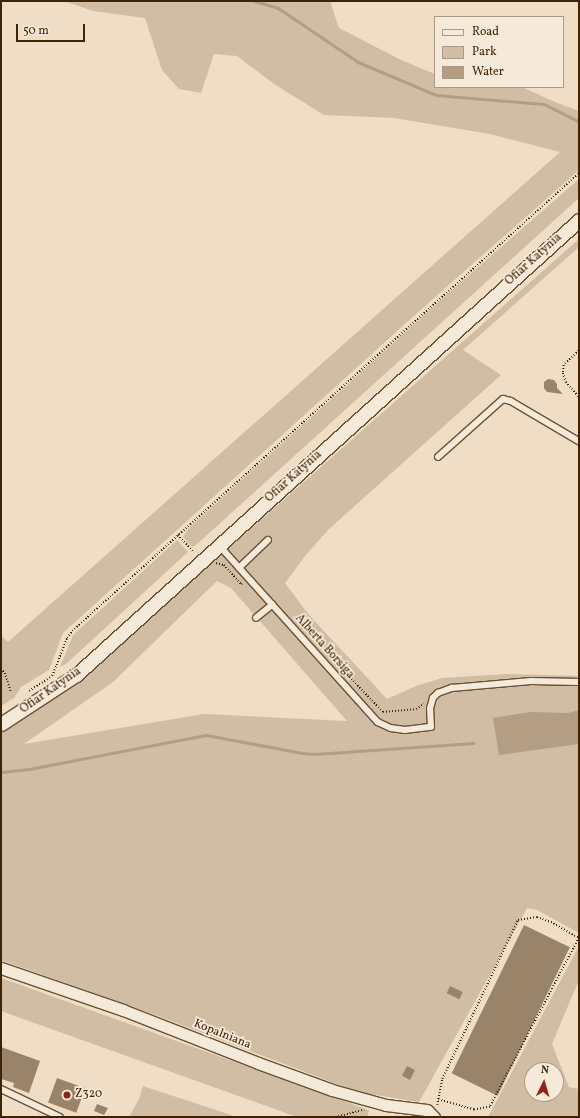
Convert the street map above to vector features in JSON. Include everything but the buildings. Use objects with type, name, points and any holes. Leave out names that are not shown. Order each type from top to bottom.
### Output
[{"type":"street","name":"Ofiar Katynia","points":[[1,724],[76,675],[579,220]]},
{"type":"street","name":"Kopalniana","points":[[1,968],[123,1010],[258,1064],[371,1102],[427,1110],[434,1117]]},
{"type":"lane","points":[[438,457],[503,399],[511,400],[579,441]]},
{"type":"lane","points":[[239,568],[268,540]]},
{"type":"lane","name":"Alberta Borsiga","points":[[218,545],[378,722],[398,730],[431,727],[430,709],[433,698]]},
{"type":"lane","points":[[256,618],[272,604]]},
{"type":"lane","points":[[433,698],[438,693],[452,688],[531,681],[579,682]]},
{"type":"lane","points":[[1,1089],[60,1117]]},
{"type":"path","points":[[52,676],[70,633],[579,173]]},
{"type":"path","points":[[579,351],[564,365],[563,373],[566,382],[579,397]]},
{"type":"path","points":[[178,535],[192,551]]},
{"type":"path","points":[[211,565],[215,563],[224,565],[241,584]]},
{"type":"path","points":[[338,665],[383,712],[419,708],[428,700],[433,698]]},
{"type":"path","points":[[1,669],[5,674],[10,691]]},
{"type":"path","points":[[537,917],[551,922],[579,938],[490,1107],[474,1110],[438,1100],[442,1079],[518,920],[537,917]]},
{"type":"path","points":[[335,1117],[366,1110]]},
{"type":"green space","points":[[64,1],[330,1],[339,28],[401,60],[434,74],[434,88],[524,88],[579,111],[579,170],[416,314],[63,633],[49,670],[21,687],[14,698],[1,706],[1,636],[8,642],[560,152],[490,134],[394,118],[324,115],[274,84],[237,56],[214,54],[201,93],[179,89],[162,70],[145,18],[93,11]]},
{"type":"green space","points":[[579,179],[579,198],[192,547],[183,537],[189,528],[444,297]]},
{"type":"green space","points":[[579,239],[579,247],[463,350],[501,375],[329,529],[305,556],[285,583],[309,615],[387,699],[416,686],[442,678],[505,674],[579,676],[579,933],[537,910],[527,908],[419,1102],[358,1092],[153,1014],[1,960],[1,734],[74,685]],"holes":[[[217,581],[231,588],[347,721],[204,714],[24,744],[113,682]]]},
{"type":"green space","points":[[177,540],[188,552],[66,664],[60,667],[73,635]]},
{"type":"green space","points":[[579,946],[579,980],[552,1044],[559,1062],[524,1062],[524,1102],[564,1102],[564,1074],[569,1087],[579,1089],[579,1117],[488,1117]]},
{"type":"green space","points":[[1,978],[366,1109],[369,1111],[367,1117],[297,1117],[1,1011]]},
{"type":"green space","points":[[143,1086],[237,1117],[129,1117],[139,1099]]},
{"type":"water","points":[[579,710],[579,744],[499,755],[493,718],[530,712],[568,713]]},
{"type":"waterway","points":[[254,1],[278,8],[358,62],[436,95],[544,104],[579,122]]},
{"type":"waterway","points":[[1,772],[29,769],[206,735],[302,753],[315,754],[474,743]]},
{"type":"place","name":"Z320","points":[[67,1095]]}]
